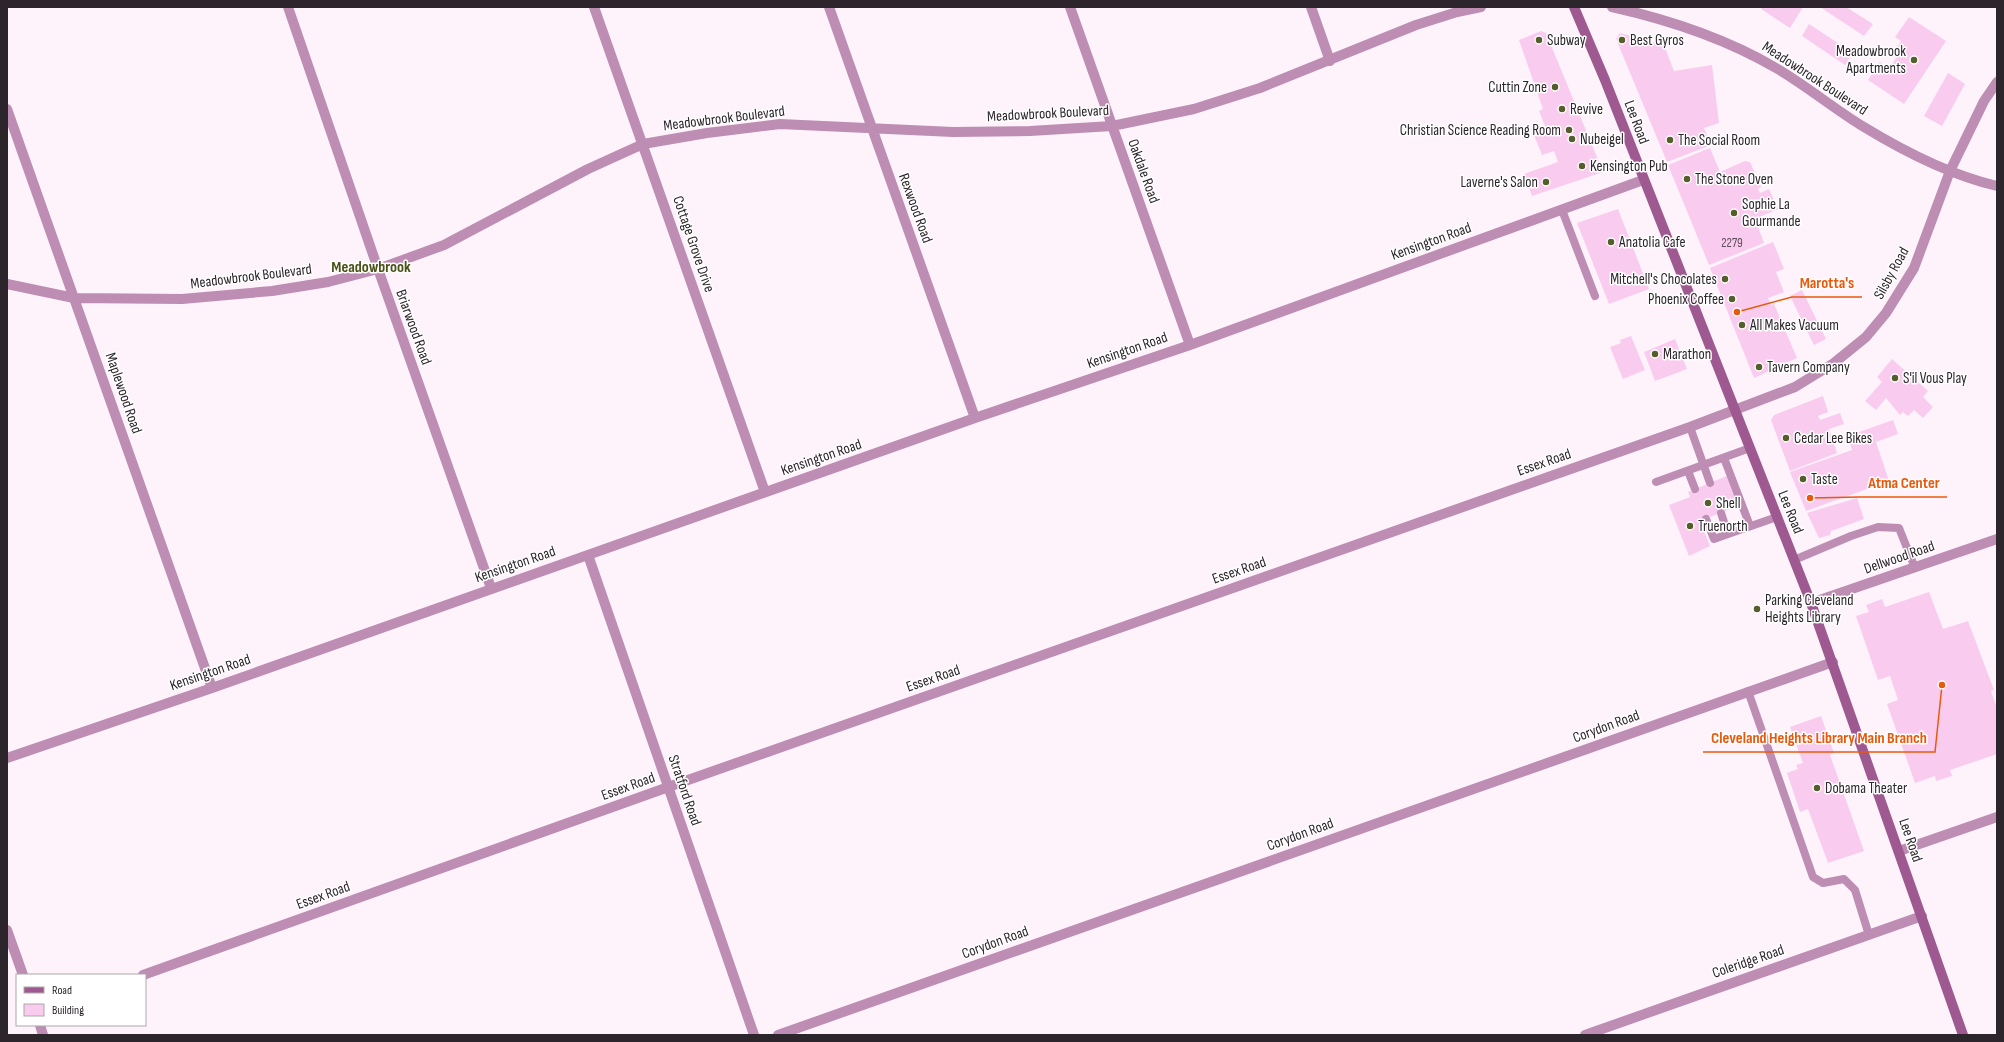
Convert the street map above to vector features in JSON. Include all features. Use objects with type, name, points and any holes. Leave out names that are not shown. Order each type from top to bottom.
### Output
[{"type":"main road","name":"Lee Road","points":[[1574,7],[1605,80],[1643,180],[1811,603],[1963,1035]]},
{"type":"street","name":"Briarwood Road","points":[[288,7],[378,269],[492,588]]},
{"type":"street","name":"Cottage Grove Drive","points":[[594,7],[765,492]]},
{"type":"street","name":"Rexwood Road","points":[[829,7],[975,418]]},
{"type":"street","name":"Oakdale Road","points":[[1070,7],[1190,344]]},
{"type":"street","points":[[1311,7],[1330,61]]},
{"type":"street","name":"Meadowbrook Boulevard","points":[[7,284],[74,298],[182,299],[272,292],[328,282],[378,269],[444,245],[588,168],[643,144],[707,133],[780,124],[961,132],[1030,131],[1112,126],[1194,109],[1260,88],[1416,25],[1457,12],[1481,7]]},
{"type":"street","name":"Meadowbrook Boulevard","points":[[1612,7],[1703,32],[1731,45],[1777,68],[1864,127],[1912,154],[1950,171],[1997,186]]},
{"type":"street","name":"Silsby Road","points":[[1735,411],[1795,387],[1834,363],[1866,337],[1886,313],[1914,268],[1950,171],[1984,101],[1997,82]]},
{"type":"street","name":"Maplewood Road","points":[[7,109],[212,688]]},
{"type":"street","name":"Kensington Road","points":[[7,758],[212,688],[975,418],[1190,344],[1643,180]]},
{"type":"street","name":"Essex Road","points":[[146,974],[668,787],[1735,411]]},
{"type":"street","name":"Dellwood Road","points":[[1811,603],[1997,539]]},
{"type":"street","name":"Stratford Road","points":[[588,555],[754,1035]]},
{"type":"street","name":"Corydon Road","points":[[778,1035],[1833,662]]},
{"type":"street","points":[[1899,851],[1997,817]]},
{"type":"street","name":"Coleridge Road","points":[[1585,1035],[1922,916]]},
{"type":"street","points":[[7,930],[23,974]]},
{"type":"lane","points":[[1562,210],[1595,296]]},
{"type":"lane","points":[[1690,427],[1710,483]]},
{"type":"lane","points":[[1656,482],[1750,448]]},
{"type":"lane","points":[[1724,458],[1750,526]]},
{"type":"lane","points":[[1688,471],[1695,489]]},
{"type":"lane","points":[[1721,512],[1728,534]]},
{"type":"lane","points":[[1706,519],[1714,539],[1777,517]]},
{"type":"lane","points":[[1794,560],[1851,536],[1878,527],[1899,528],[1915,568]]},
{"type":"lane","points":[[1748,691],[1813,877],[1823,882],[1844,879],[1855,890],[1869,935]]},
{"type":"building","points":[[1762,7],[1803,7],[1790,28],[1761,9]]},
{"type":"building","points":[[1820,7],[1846,7],[1873,24],[1864,36]]},
{"type":"building","name":"Meadowbrook Apartments","points":[[1909,17],[1946,41],[1904,104],[1868,80],[1880,62],[1889,69],[1896,58],[1892,55],[1901,41],[1895,37]]},
{"type":"building","points":[[1809,24],[1853,53],[1845,65],[1802,36]]},
{"type":"building","points":[[1541,31],[1546,33],[1601,167],[1600,173],[1532,196],[1524,174],[1558,162],[1554,151],[1542,155],[1534,135],[1547,131],[1539,111],[1543,109],[1519,40]]},
{"type":"building","points":[[1620,33],[1664,45],[1674,71],[1712,65],[1719,123],[1704,128],[1711,145],[1667,162],[1616,39]]},
{"type":"building","points":[[1948,73],[1965,84],[1942,126],[1924,116]]},
{"type":"building","points":[[1710,148],[1720,172],[1745,161],[1750,162],[1761,187],[1758,189],[1760,193],[1769,189],[1778,209],[1755,219],[1764,243],[1709,265],[1668,165]]},
{"type":"building","points":[[1618,209],[1649,289],[1609,304],[1577,223]]},
{"type":"building","points":[[1773,242],[1784,269],[1776,272],[1784,292],[1768,298],[1771,305],[1774,304],[1797,358],[1754,378],[1710,268]]},
{"type":"building","points":[[1802,290],[1826,339],[1814,345],[1790,296]]},
{"type":"building","points":[[1631,336],[1645,370],[1623,379],[1610,347],[1621,343],[1620,340]]},
{"type":"building","points":[[1675,339],[1687,369],[1655,381],[1644,352]]},
{"type":"building","points":[[1892,359],[1928,391],[1923,397],[1933,407],[1923,418],[1914,410],[1908,416],[1903,412],[1900,415],[1886,398],[1876,410],[1865,401],[1882,382],[1877,377]]},
{"type":"building","points":[[1823,396],[1828,412],[1818,416],[1820,420],[1840,413],[1844,424],[1829,429],[1837,453],[1790,471],[1771,420],[1774,415]]},
{"type":"building","points":[[1893,420],[1898,434],[1876,442],[1889,481],[1806,511],[1790,472],[1852,450],[1848,436]]},
{"type":"building","points":[[1729,475],[1740,505],[1700,521],[1710,546],[1689,556],[1669,505],[1690,497],[1688,492]]},
{"type":"building","points":[[1857,498],[1864,519],[1831,531],[1830,535],[1819,538],[1807,513]]},
{"type":"building","points":[[1929,592],[1943,629],[1968,621],[1994,690],[1991,691],[1997,708],[1997,754],[1950,770],[1952,776],[1936,781],[1935,776],[1915,783],[1887,704],[1898,700],[1890,676],[1878,680],[1856,616],[1869,612],[1866,605],[1882,599],[1885,607]]},
{"type":"building","name":"Dobama Theater","points":[[1821,716],[1834,753],[1830,755],[1864,851],[1828,863],[1808,809],[1800,812],[1787,773],[1798,769],[1796,765],[1803,763],[1790,727]]},
{"type":"place","name":"Subway","points":[[1539,40]]},
{"type":"place","name":"Best Gyros","points":[[1622,40]]},
{"type":"place","name":"Meadowbrook Apartments","points":[[1914,60]]},
{"type":"place","name":"Cuttin Zone","points":[[1555,87]]},
{"type":"place","name":"Revive","points":[[1562,109]]},
{"type":"place","name":"Christian Science Reading Room","points":[[1569,130]]},
{"type":"place","name":"Nubeigel","points":[[1572,139]]},
{"type":"place","name":"The Social Room","points":[[1670,140]]},
{"type":"place","name":"Kensington Pub","points":[[1582,166]]},
{"type":"place","name":"The Stone Oven","points":[[1687,179]]},
{"type":"place","name":"Laverne's Salon","points":[[1546,182]]},
{"type":"place","name":"Sophie La Gourmande","points":[[1734,213]]},
{"type":"place","name":"Anatolia Cafe","points":[[1611,242]]},
{"type":"place","name":"Mitchell's Chocolates","points":[[1725,279]]},
{"type":"place","name":"Phoenix Coffee","points":[[1732,299]]},
{"type":"place","name":"Marotta's","points":[[1737,312]]},
{"type":"place","name":"All Makes Vacuum","points":[[1742,325]]},
{"type":"place","name":"Marathon","points":[[1655,354]]},
{"type":"place","name":"Tavern Company","points":[[1759,367]]},
{"type":"place","name":"S'il Vous Play","points":[[1895,378]]},
{"type":"place","name":"Cedar Lee Bikes","points":[[1786,438]]},
{"type":"place","name":"Taste","points":[[1803,479]]},
{"type":"place","name":"Atma Center","points":[[1810,498]]},
{"type":"place","name":"Shell","points":[[1708,503]]},
{"type":"place","name":"Truenorth","points":[[1690,526]]},
{"type":"place","name":"Parking Cleveland Heights Library","points":[[1757,609]]},
{"type":"place","name":"Cleveland Heights Library Main Branch","points":[[1942,685]]},
{"type":"place","name":"Dobama Theater","points":[[1817,788]]},
{"type":"district","name":"Meadowbrook","points":[[371,266]]}]
